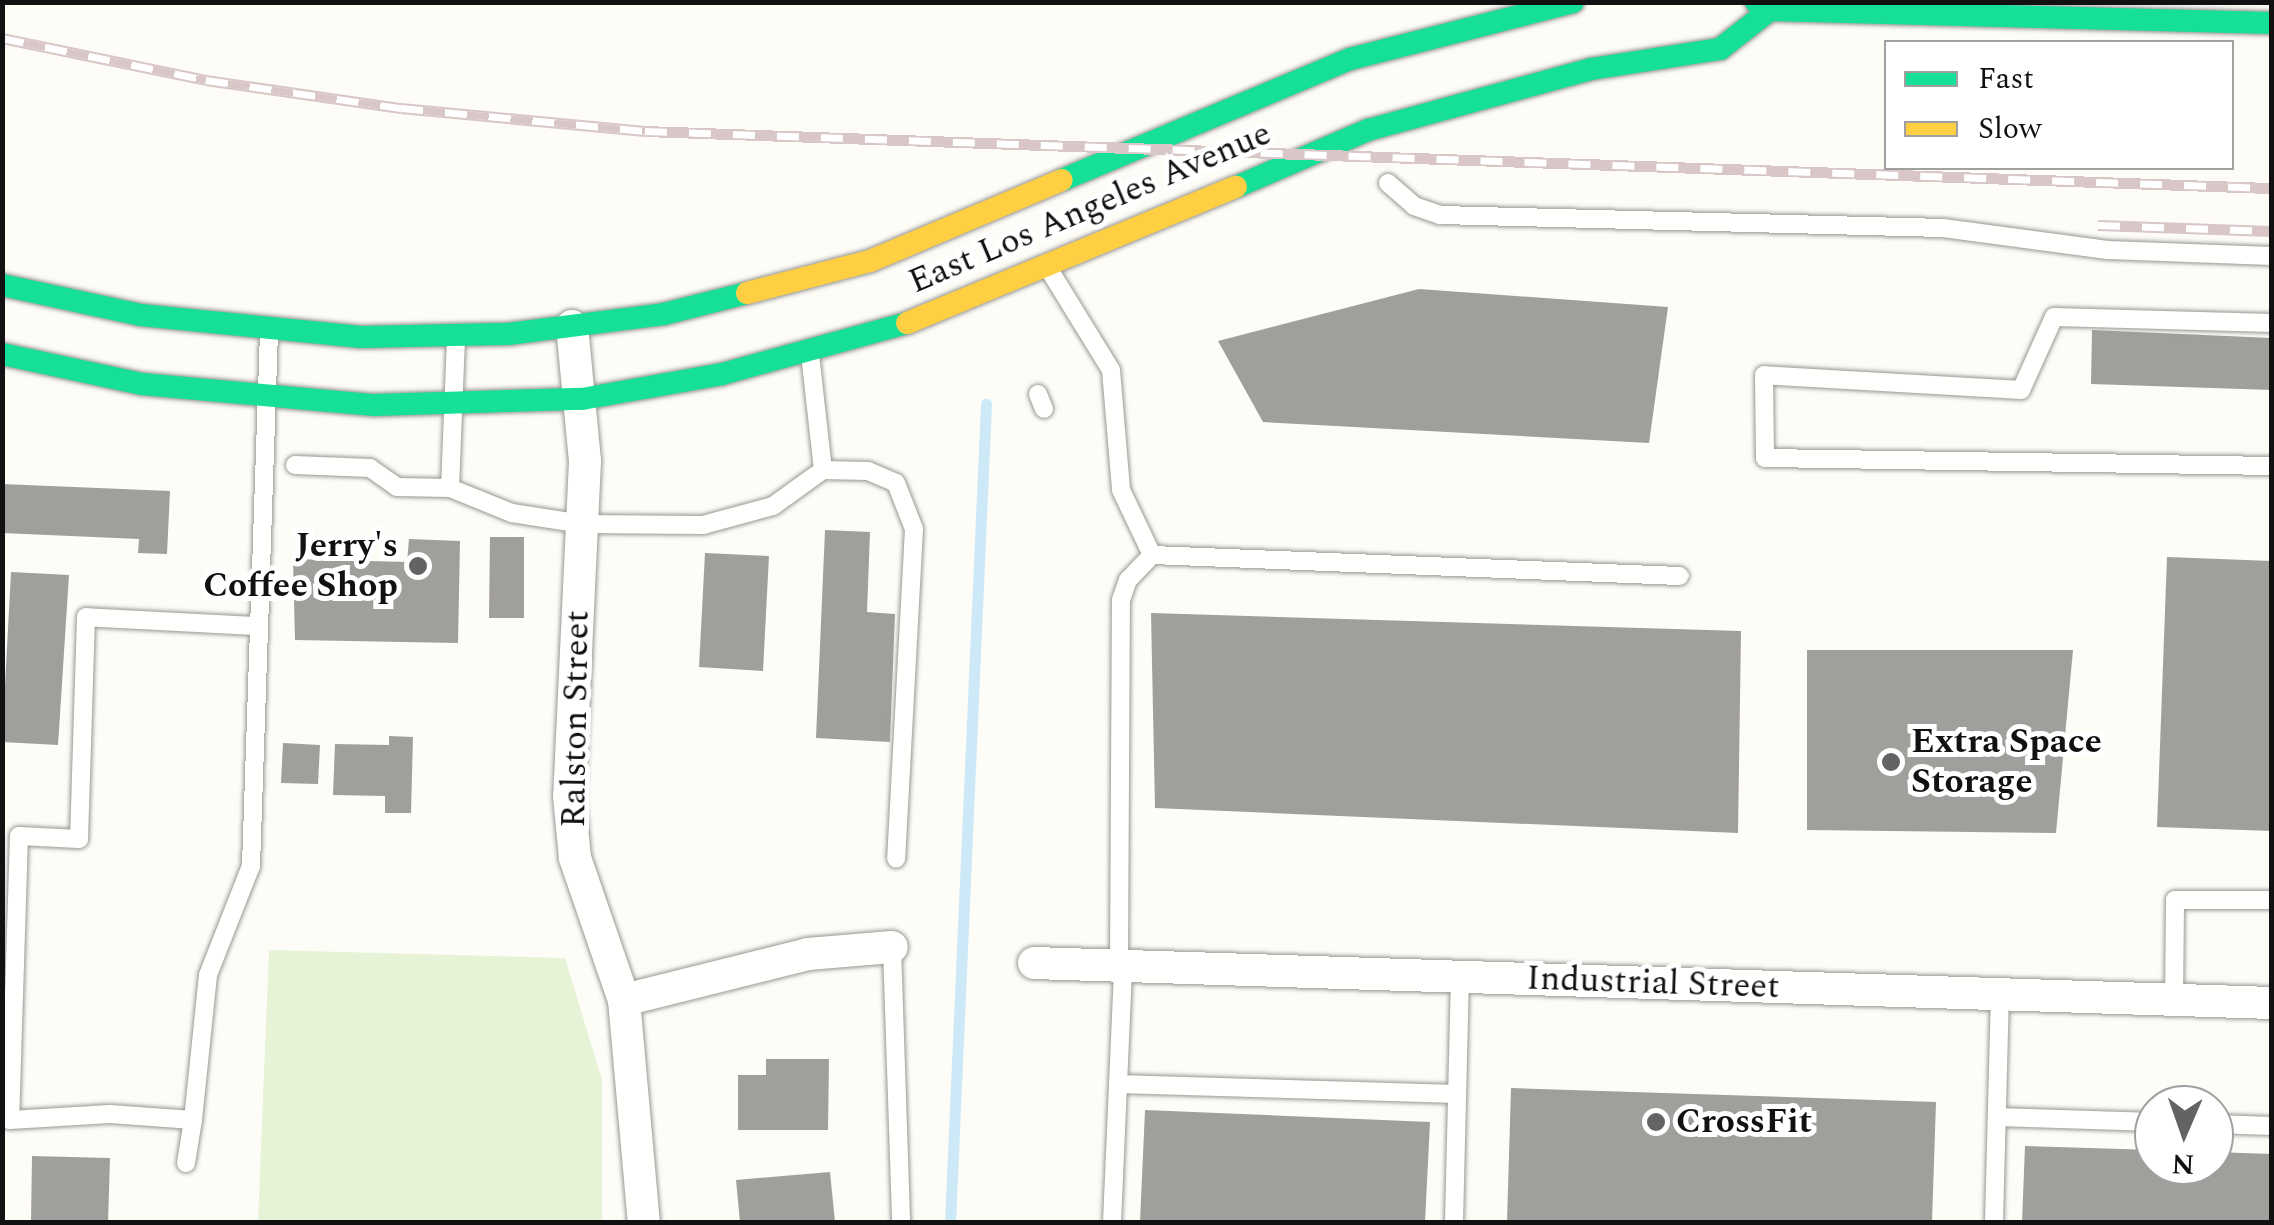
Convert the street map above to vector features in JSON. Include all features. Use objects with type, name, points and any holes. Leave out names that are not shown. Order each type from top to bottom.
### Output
[{"type":"main road","name":"East Los Angeles Avenue","points":[[2,285],[141,315],[269,332],[456,338],[664,314],[870,261],[1287,80],[1465,27],[1573,2]]},
{"type":"main road","name":"East Los Angeles Avenue","points":[[2,354],[142,384],[263,398],[456,406],[582,398],[810,354],[1050,271],[1228,186],[1368,130],[1591,70],[1720,49],[1765,5],[2073,9],[2272,22]]},
{"type":"street","name":"Ralston Street","points":[[572,326],[582,398],[582,524],[569,796],[575,858],[624,1000],[644,1222]]},
{"type":"street","points":[[624,1000],[808,954],[892,947]]},
{"type":"street","name":"Industrial Street","points":[[1034,963],[2272,1003]]},
{"type":"lane","points":[[1388,183],[1414,206],[1440,214],[1943,228],[2108,250],[2272,256]]},
{"type":"lane","points":[[1050,271],[1111,370],[1121,490],[1152,555]]},
{"type":"lane","points":[[2272,323],[2054,318],[2021,390],[1764,375],[1765,458],[2272,466]]},
{"type":"lane","points":[[186,1163],[208,975],[251,866],[255,626],[269,332]]},
{"type":"lane","points":[[450,488],[456,338]]},
{"type":"lane","points":[[810,354],[823,470]]},
{"type":"lane","points":[[295,465],[370,468],[397,487],[450,488],[512,512],[582,524],[703,526],[773,506],[823,470],[868,472],[896,483],[914,529],[896,859]]},
{"type":"lane","points":[[1152,555],[1680,576]]},
{"type":"lane","points":[[1112,1222],[1121,966],[1120,600],[1152,555]]},
{"type":"lane","points":[[194,1120],[110,1114],[10,1120],[19,836],[80,839],[86,617],[255,626]]},
{"type":"lane","points":[[2174,1000],[2175,900],[2272,900]]},
{"type":"lane","points":[[892,947],[901,1222]]},
{"type":"lane","points":[[1454,1222],[1460,977]]},
{"type":"lane","points":[[1994,1222],[2000,994]]},
{"type":"lane","points":[[1118,1084],[1457,1094]]},
{"type":"lane","points":[[1997,1118],[2134,1121]]},
{"type":"lane","points":[[2234,1125],[2272,1126]]},
{"type":"green space","points":[[269,950],[565,958],[602,1080],[602,1222],[258,1222]]},
{"type":"building","points":[[1419,289],[1668,307],[1649,443],[1263,422],[1218,341]]},
{"type":"building","points":[[2092,330],[2272,338],[2272,390],[2091,384]]},
{"type":"building","points":[[2,484],[170,491],[167,554],[138,553],[139,539],[2,533]]},
{"type":"building","points":[[825,530],[870,532],[867,612],[895,614],[890,742],[816,738]]},
{"type":"building","points":[[490,537],[524,537],[524,618],[489,618]]},
{"type":"building","points":[[409,539],[460,541],[458,643],[295,640],[293,559],[407,562]]},
{"type":"building","points":[[705,553],[769,556],[763,671],[699,667]]},
{"type":"building","points":[[2167,557],[2272,561],[2272,831],[2157,827]]},
{"type":"building","points":[[11,572],[69,575],[58,745],[2,742]]},
{"type":"building","points":[[1151,613],[1741,631],[1738,833],[1155,808]]},
{"type":"building","points":[[1807,650],[2073,650],[2056,833],[1807,830]]},
{"type":"building","points":[[389,736],[413,737],[411,813],[385,813],[385,796],[333,795],[335,744],[389,745]]},
{"type":"building","points":[[283,743],[320,745],[318,784],[281,783]]},
{"type":"building","points":[[766,1059],[829,1059],[828,1130],[738,1130],[738,1075],[766,1075]]},
{"type":"building","points":[[1511,1088],[1936,1102],[1932,1222],[1507,1222]]},
{"type":"building","points":[[1145,1110],[1430,1122],[1425,1222],[1140,1222]]},
{"type":"building","points":[[2025,1146],[2134,1149],[2134,1185],[2234,1185],[2234,1153],[2272,1154],[2272,1222],[2022,1222]]},
{"type":"building","points":[[32,1156],[110,1158],[108,1222],[31,1222]]},
{"type":"building","points":[[830,1172],[835,1222],[740,1222],[736,1180]]},
{"type":"waterway","points":[[950,1222],[986,404]]},
{"type":"railway","points":[[2,38],[206,80],[401,108],[645,131],[2272,188]]},
{"type":"railway","points":[[2098,225],[2272,231]]},
{"type":"traffic: fast","points":[[1062,180],[1350,59],[1573,2]]},
{"type":"traffic: fast","points":[[1756,2],[1770,10],[2272,23]]},
{"type":"traffic: fast","points":[[1236,187],[1368,130],[1591,69],[1720,49],[1770,10]]},
{"type":"traffic: fast","points":[[2,285],[141,315],[361,337],[508,334],[664,314],[747,293]]},
{"type":"traffic: fast","points":[[2,354],[142,384],[374,405],[582,399],[722,374],[907,323]]},
{"type":"traffic: slow","points":[[747,293],[870,261],[1062,180]]},
{"type":"traffic: slow","points":[[907,323],[1236,187]]},
{"type":"place","name":"Jerry's Coffee Shop","points":[[418,566]]},
{"type":"place","name":"Extra Space Storage","points":[[1891,762]]},
{"type":"place","name":"CrossFit","points":[[1656,1122]]}]
